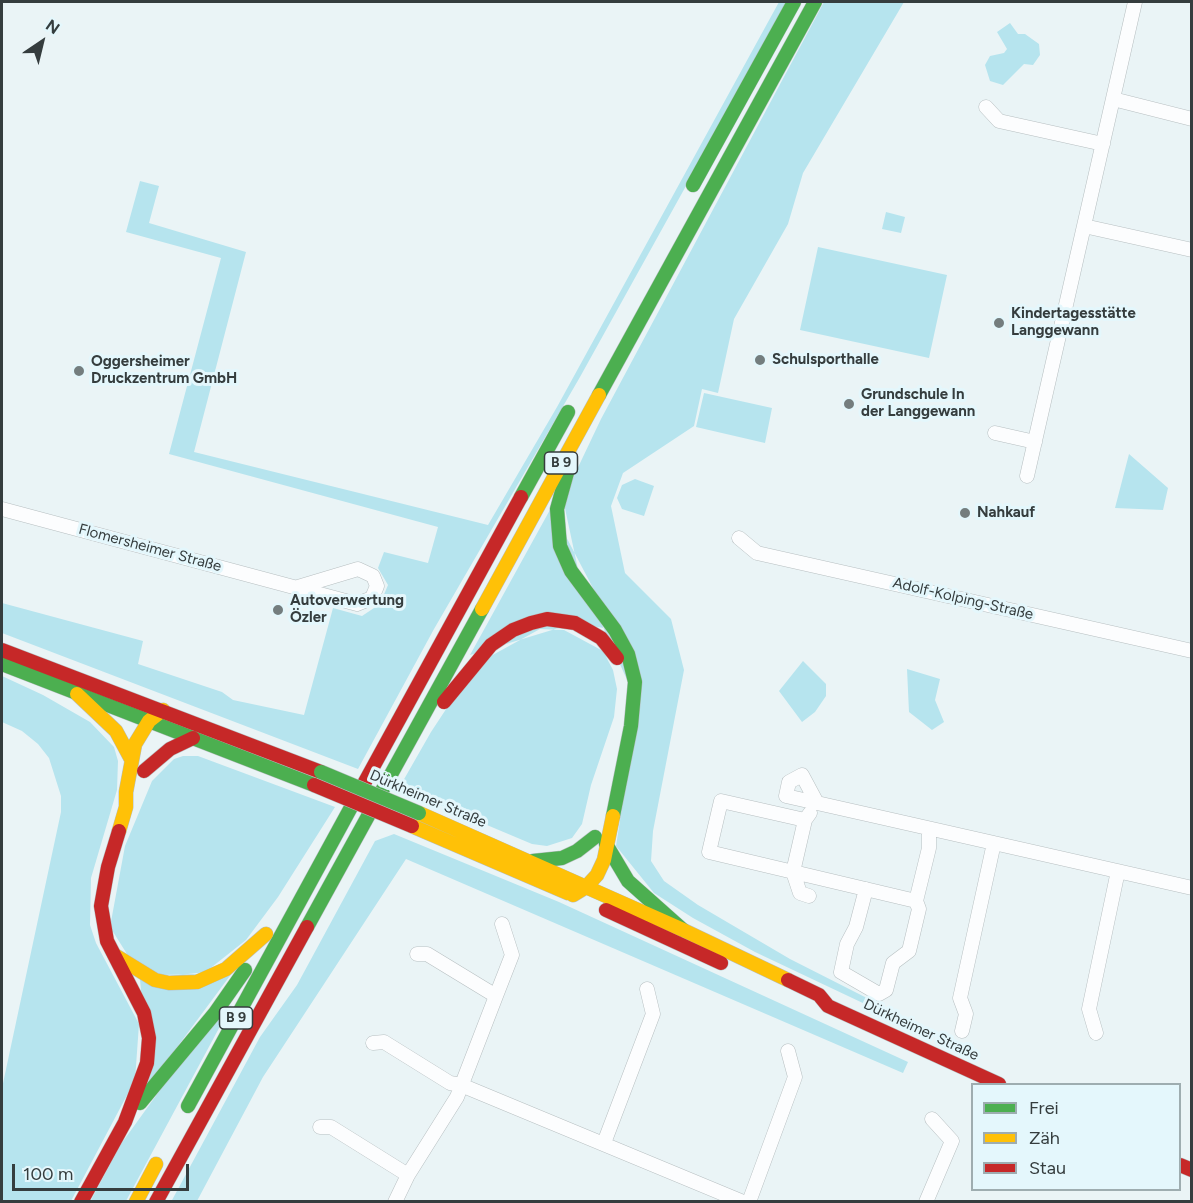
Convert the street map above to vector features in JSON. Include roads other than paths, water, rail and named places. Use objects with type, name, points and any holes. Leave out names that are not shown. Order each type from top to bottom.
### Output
[{"type":"main road","points":[[686,198],[794,2]]},
{"type":"main road","name":"B 9","points":[[156,1202],[815,2]]},
{"type":"main road","name":"B 9","points":[[182,1118],[573,403]]},
{"type":"main road","points":[[581,879],[601,869],[600,841],[631,726],[635,682],[628,654],[615,630],[571,571],[561,546],[557,527],[560,493],[581,446],[583,422]]},
{"type":"main road","name":"B 9","points":[[413,733],[441,707],[491,645],[513,630],[547,619],[563,620],[589,629],[612,648],[623,671],[627,692],[623,728],[600,841],[581,879]]},
{"type":"main road","name":"Dürkheimer Straße","points":[[2,650],[321,772],[581,879],[819,995],[828,1006]]},
{"type":"main road","name":"Dürkheimer Straße","points":[[2,664],[314,785],[412,826],[581,879],[815,1006],[828,1006],[997,1083]]},
{"type":"main road","points":[[77,694],[116,731],[131,759]]},
{"type":"main road","points":[[81,1202],[125,1122],[143,1075],[149,1038],[144,1013],[107,941],[101,906],[108,867],[126,807],[131,759],[135,744],[163,710]]},
{"type":"main road","points":[[126,807],[136,795],[144,771],[153,743],[154,723]]},
{"type":"main road","points":[[144,771],[170,749],[193,738]]},
{"type":"main road","points":[[125,1122],[215,1013],[245,970],[312,854],[337,834]]},
{"type":"main road","points":[[533,861],[562,858],[600,841]]},
{"type":"main road","points":[[600,841],[628,881],[683,930]]},
{"type":"main road","points":[[116,956],[155,980],[169,983],[196,982],[226,969],[266,934]]},
{"type":"main road","points":[[136,1202],[164,1149]]},
{"type":"street","points":[[1027,476],[1135,2]]},
{"type":"street","points":[[1113,99],[1191,119]]},
{"type":"street","points":[[986,106],[999,121],[1102,144]]},
{"type":"street","points":[[1084,226],[1191,250]]},
{"type":"street","points":[[995,433],[1035,442]]},
{"type":"street","name":"Flomersheimer Straße","points":[[2,509],[357,604],[372,598],[377,586],[373,576],[358,569],[298,587]]},
{"type":"street","name":"Adolf-Kolping-Straße","points":[[739,538],[757,553],[1191,651]]},
{"type":"street","points":[[916,900],[709,852],[721,801],[811,812],[926,838],[994,843],[1191,888]]},
{"type":"street","points":[[808,896],[800,893],[793,872],[811,812]]},
{"type":"street","points":[[866,889],[856,927],[847,944],[840,972],[879,994],[886,990],[892,963],[909,951],[919,909],[916,900],[929,848],[926,838]]},
{"type":"street","points":[[962,1030],[966,1014],[960,998],[994,843]]},
{"type":"street","points":[[1096,1032],[1089,1009],[1118,871]]},
{"type":"street","points":[[395,1202],[408,1174],[457,1097],[496,996],[512,954],[502,924]]},
{"type":"street","points":[[417,954],[427,954],[496,996]]},
{"type":"street","points":[[604,1143],[654,1014],[647,989]]},
{"type":"street","points":[[373,1043],[384,1042],[450,1083],[604,1143],[743,1202]]},
{"type":"street","points":[[748,1202],[795,1077],[788,1051]]},
{"type":"street","points":[[932,1119],[952,1141],[928,1198],[944,1202]]},
{"type":"street","points":[[320,1127],[331,1127],[408,1174]]},
{"type":"place","name":"Kindertagesstätte Langgewann","points":[[999,323]]},
{"type":"place","name":"Schulsporthalle","points":[[760,360]]},
{"type":"place","name":"Oggersheimer Druckzentrum GmbH","points":[[79,371]]},
{"type":"place","name":"Grundschule In der Langgewann","points":[[849,404]]},
{"type":"place","name":"Nahkauf","points":[[965,513]]},
{"type":"place","name":"Autoverwertung Özler","points":[[278,610]]}]
